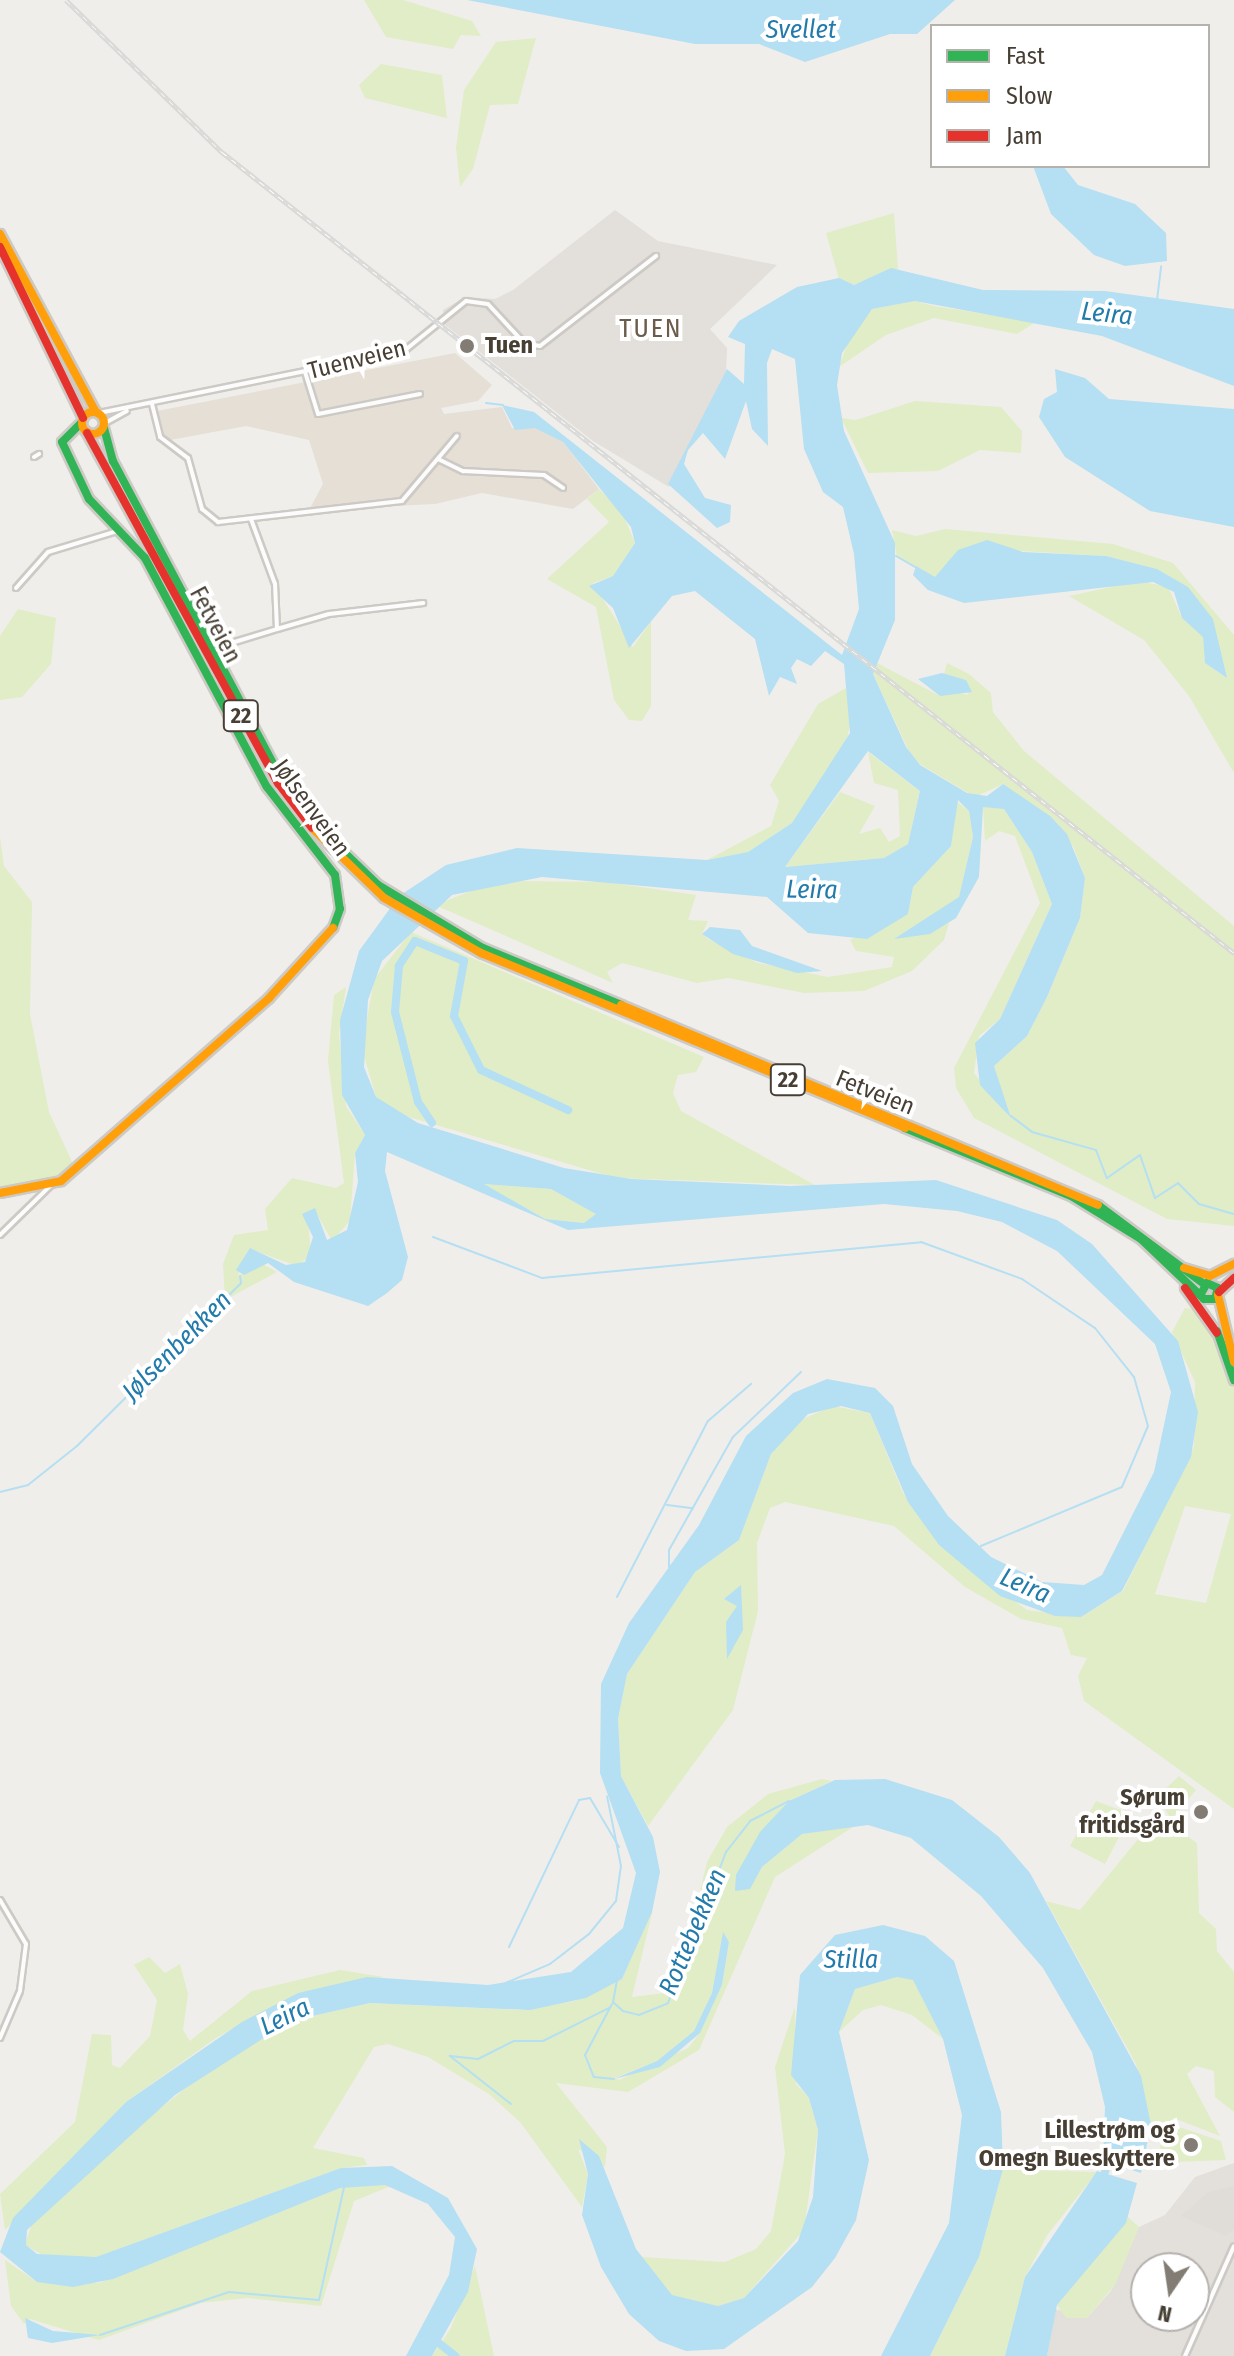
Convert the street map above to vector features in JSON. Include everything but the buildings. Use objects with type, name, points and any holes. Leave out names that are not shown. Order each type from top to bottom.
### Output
[{"type":"main road","name":"22","points":[[0,234],[105,426]]},
{"type":"main road","name":"22","points":[[0,247],[87,432]]},
{"type":"main road","points":[[67,436],[83,420],[97,412]]},
{"type":"main road","points":[[67,436],[105,426]]},
{"type":"main road","name":"Fetveien","points":[[105,426],[117,469],[274,765],[323,832],[386,895]]},
{"type":"main road","name":"Fetveien","points":[[87,432],[278,783],[327,846],[386,895],[428,923],[1062,1185],[1126,1220],[1203,1297]]},
{"type":"main road","name":"Jølsenveien","points":[[52,1185],[269,998],[329,937],[340,909],[332,870],[267,787],[145,558],[89,499],[62,444],[67,436]]},
{"type":"main road","points":[[0,1193],[52,1185]]},
{"type":"main road","name":"22","points":[[1170,1262],[1225,1337]]},
{"type":"main road","points":[[1170,1262],[1205,1276],[1234,1266]]},
{"type":"main road","name":"Fetveien","points":[[1170,1262],[1214,1288]]},
{"type":"main road","points":[[1203,1297],[1234,1266]]},
{"type":"main road","points":[[1203,1297],[1234,1278]]},
{"type":"main road","name":"22","points":[[1214,1288],[1234,1380]]},
{"type":"main road","name":"22","points":[[1203,1297],[1233,1357]]},
{"type":"street","name":"Tuenveien","points":[[97,412],[138,407],[415,347],[473,300],[493,307],[524,343],[540,346],[656,256]]},
{"type":"street","points":[[305,372],[318,414],[420,394]]},
{"type":"street","points":[[152,404],[164,445],[192,463],[206,516],[251,519],[402,501],[457,436]]},
{"type":"street","name":"Tuenveien","points":[[105,426],[138,407]]},
{"type":"street","points":[[438,459],[463,471],[544,475],[563,488]]},
{"type":"street","points":[[251,519],[275,584],[277,629]]},
{"type":"street","points":[[16,588],[48,552],[117,531]]},
{"type":"street","points":[[228,644],[329,614],[423,603]]},
{"type":"street","name":"Jølsenveien","points":[[0,1235],[52,1185]]},
{"type":"street","points":[[0,1900],[26,1944],[20,1991],[0,2038]]},
{"type":"street","points":[[1185,2356],[1234,2246]]},
{"type":"shaded area","name":"Tuen","points":[[615,210],[658,241],[777,265],[710,329],[727,348],[726,371],[669,487],[593,441],[444,324],[443,310],[465,297],[495,299],[513,290]]},
{"type":"shaded area","name":"Tuen","points":[[455,353],[492,385],[478,401],[441,408],[444,414],[502,407],[512,428],[535,427],[563,442],[599,489],[573,509],[482,493],[435,504],[309,510],[323,484],[309,440],[246,426],[165,441],[157,411]]},
{"type":"shaded area","points":[[1234,2163],[1234,2356],[1047,2356],[1055,2309],[1087,2318],[1111,2291],[1139,2227],[1165,2215],[1195,2177]]},
{"type":"shaded area","points":[[1234,2186],[1234,2229],[1226,2236],[1181,2216],[1208,2192]]},
{"type":"green space","points":[[364,0],[403,0],[472,21],[481,36],[461,35],[453,49],[386,37]]},
{"type":"green space","points":[[536,38],[518,104],[490,105],[473,169],[460,187],[456,148],[464,90],[496,42]]},
{"type":"green space","points":[[381,64],[442,75],[447,118],[365,98],[359,85]]},
{"type":"green space","points":[[894,213],[898,269],[853,285],[839,279],[826,233]]},
{"type":"green space","points":[[915,301],[1036,322],[1017,334],[934,318],[886,335],[839,367],[851,333],[872,309]]},
{"type":"green space","points":[[915,401],[1001,407],[1022,431],[1021,453],[980,450],[938,471],[868,473],[841,418],[856,420]]},
{"type":"green space","points":[[599,489],[622,512],[635,543],[613,576],[593,583],[633,647],[651,621],[651,706],[642,721],[629,720],[614,700],[596,607],[547,579],[609,522],[587,499]]},
{"type":"green space","points":[[945,529],[1113,544],[1173,563],[1234,635],[1234,773],[1189,696],[1144,640],[1069,596],[1139,581],[1168,587],[1182,618],[1203,636],[1205,663],[1225,677],[1213,620],[1187,587],[1157,569],[1106,556],[1021,551],[932,578],[897,557],[892,530],[916,536]]},
{"type":"green space","points":[[18,609],[56,618],[51,664],[22,697],[0,700],[0,636]]},
{"type":"green space","points":[[877,663],[940,696],[949,690],[968,695],[966,680],[944,674],[947,663],[969,674],[991,693],[993,712],[1024,751],[1234,926],[1234,1226],[1167,1219],[974,1118],[956,1088],[954,1068],[1040,903],[1015,836],[999,831],[985,841],[983,806],[1004,809],[1032,852],[1052,904],[1000,1019],[979,1036],[974,1073],[1010,1118],[994,1066],[1027,1036],[1047,997],[1080,918],[1085,878],[1073,846],[1003,784],[975,797],[913,760],[873,674]]},
{"type":"green space","points":[[846,688],[853,711],[846,743],[792,823],[748,852],[707,860],[771,826],[779,801],[770,785],[818,704]]},
{"type":"green space","points":[[868,752],[920,791],[908,844],[884,858],[785,867],[840,792],[875,806],[859,834],[880,828],[889,842],[900,836],[898,790],[874,783]]},
{"type":"green space","points":[[956,801],[969,811],[973,837],[959,898],[894,939],[949,923],[944,940],[912,971],[864,991],[804,993],[728,978],[697,983],[622,963],[607,972],[613,983],[435,905],[497,881],[606,882],[696,895],[688,920],[708,921],[702,934],[758,963],[828,977],[892,967],[894,957],[856,951],[850,940],[908,914],[913,887],[951,846]]},
{"type":"green space","points":[[0,837],[4,866],[32,902],[30,1014],[49,1112],[74,1166],[59,1185],[0,1191]]},
{"type":"green space","points":[[411,932],[704,1057],[696,1072],[678,1075],[673,1093],[681,1111],[815,1185],[616,1178],[402,1115],[376,1097],[362,1049],[374,979]]},
{"type":"green space","points":[[346,987],[339,1034],[346,1106],[365,1135],[355,1153],[350,1221],[332,1241],[317,1214],[308,1221],[311,1255],[297,1266],[250,1249],[238,1276],[261,1263],[277,1272],[225,1300],[223,1264],[234,1235],[268,1230],[265,1209],[292,1178],[336,1188],[344,1183],[328,1061],[334,995]]},
{"type":"green space","points":[[483,1184],[551,1189],[597,1214],[585,1223],[545,1219]]},
{"type":"green space","points":[[1185,1308],[1200,1310],[1234,1367],[1234,1809],[1084,1701],[1078,1676],[1087,1658],[1071,1655],[1062,1628],[1021,1619],[965,1587],[894,1526],[785,1502],[770,1508],[757,1543],[758,1611],[733,1710],[648,1826],[621,1776],[618,1719],[627,1674],[695,1572],[739,1540],[771,1454],[796,1422],[833,1406],[870,1413],[903,1493],[939,1545],[1027,1610],[1081,1617],[1123,1591],[1194,1447],[1195,1382],[1172,1332]],"holes":[[[1185,1506],[1231,1514],[1206,1603],[1155,1594]]]},
{"type":"green space","points":[[1179,1776],[1196,1790],[1171,1819],[1158,1796]]},
{"type":"green space","points":[[822,1779],[832,1781],[789,1801],[766,1826],[749,1889],[762,1867],[802,1834],[856,1825],[775,1877],[699,2050],[628,2092],[556,2083],[607,2147],[605,2167],[578,2149],[588,2174],[582,2207],[520,2122],[489,2094],[428,2057],[388,2044],[374,2047],[313,2148],[364,2158],[367,2165],[341,2168],[96,2257],[48,2258],[25,2245],[33,2220],[154,2113],[217,2064],[290,2021],[370,2003],[520,2010],[575,2001],[622,1979],[653,1909],[632,1997],[665,1993],[684,1958],[707,1862],[727,1827],[768,1794]],"holes":[[[723,1933],[729,1942],[722,1985],[700,2033],[688,2048],[619,2080],[615,2078],[657,2061],[694,2031],[712,1993]]]},
{"type":"green space","points":[[1096,1801],[1131,1814],[1105,1864],[1070,1846]]},
{"type":"green space","points":[[1173,1826],[1197,1843],[1199,1913],[1216,1929],[1217,1951],[1234,1972],[1234,2112],[1215,2097],[1214,2071],[1196,2066],[1187,2074],[1220,2136],[1176,2119],[1151,2130],[1136,2064],[1046,1901],[1080,1910],[1139,1838]]},
{"type":"green space","points":[[149,1957],[165,1973],[180,1964],[188,1994],[183,2030],[190,2041],[252,1991],[340,1970],[384,1977],[298,1993],[216,2038],[126,2102],[5,2230],[0,2194],[75,2122],[92,2034],[111,2035],[112,2065],[120,2068],[150,2036],[157,2000],[134,1965]]},
{"type":"green space","points":[[897,1977],[913,1979],[943,2039],[912,2015],[881,2005],[863,2010],[839,2032],[855,1989]]},
{"type":"green space","points":[[795,2007],[796,2084],[809,2098],[818,2130],[804,2230],[744,2298],[718,2306],[672,2295],[640,2257],[725,2262],[756,2249],[771,2231],[785,2154],[775,2067]]},
{"type":"green space","name":"Lillestrøm og Omegn Bueskyttere","points":[[1167,2123],[1221,2141],[1226,2160],[1177,2162],[1160,2148]]},
{"type":"green space","points":[[1003,2169],[1097,2172],[1048,2234],[1025,2277],[1005,2356],[930,2356],[979,2257]]},
{"type":"green space","points":[[371,2183],[391,2186],[354,2201],[321,2306],[248,2298],[201,2303],[99,2340],[30,2319],[24,2324],[11,2306],[5,2260],[37,2282],[99,2283],[340,2188]]},
{"type":"green space","points":[[1128,2217],[1139,2227],[1115,2285],[1087,2318],[1066,2318],[1057,2305]]},
{"type":"green space","points":[[475,2266],[494,2356],[432,2356],[450,2330]]},
{"type":"water","name":"Svellet","points":[[467,0],[955,0],[917,34],[890,34],[805,62],[759,44],[695,44]]},
{"type":"water","points":[[1034,168],[1065,168],[1078,185],[1135,204],[1166,233],[1167,261],[1125,266],[1094,255],[1051,214]]},
{"type":"water","name":"Leira","points":[[891,268],[983,290],[1105,291],[1234,309],[1234,386],[1102,336],[915,301],[872,309],[842,353],[837,385],[844,431],[895,543],[895,620],[873,674],[906,747],[920,765],[967,793],[987,796],[1003,784],[1050,816],[1067,834],[1085,878],[1080,918],[1047,997],[1027,1036],[994,1066],[1011,1118],[980,1085],[975,1043],[1000,1019],[1052,904],[1032,852],[1004,809],[983,807],[979,877],[956,918],[930,934],[894,939],[959,897],[973,837],[969,811],[958,800],[951,846],[913,887],[908,914],[867,939],[808,933],[767,897],[542,877],[452,895],[382,961],[368,1000],[364,1067],[376,1097],[418,1123],[564,1168],[631,1179],[790,1186],[936,1180],[1057,1220],[1092,1244],[1178,1341],[1198,1412],[1191,1457],[1122,1591],[1081,1617],[1055,1616],[1000,1596],[939,1545],[908,1502],[870,1413],[841,1406],[808,1414],[771,1454],[739,1540],[695,1572],[627,1674],[618,1719],[621,1776],[653,1837],[660,1872],[652,1912],[622,1979],[586,1998],[530,2010],[370,2003],[290,2021],[175,2095],[27,2230],[26,2245],[37,2254],[96,2257],[341,2168],[392,2166],[448,2198],[477,2249],[468,2292],[432,2356],[406,2356],[449,2275],[455,2237],[428,2204],[385,2185],[340,2188],[113,2279],[73,2287],[37,2282],[0,2252],[13,2218],[126,2102],[242,2022],[298,1993],[367,1977],[488,1985],[571,1972],[623,1928],[636,1873],[600,1773],[601,1684],[629,1623],[699,1525],[746,1436],[793,1393],[827,1379],[875,1388],[893,1406],[912,1464],[948,1516],[991,1557],[1042,1582],[1084,1585],[1102,1575],[1154,1472],[1171,1392],[1155,1344],[1057,1251],[1002,1222],[957,1211],[884,1204],[568,1230],[387,1152],[385,1171],[408,1257],[402,1280],[387,1293],[368,1306],[294,1282],[268,1263],[244,1275],[236,1270],[250,1248],[286,1265],[305,1262],[313,1237],[302,1214],[315,1208],[327,1240],[347,1230],[358,1182],[355,1153],[365,1135],[342,1095],[340,1020],[359,951],[399,896],[446,865],[517,848],[707,860],[748,852],[792,823],[850,733],[844,664],[825,651],[811,666],[797,659],[791,668],[797,684],[780,677],[769,696],[755,639],[695,591],[672,596],[629,648],[613,608],[589,586],[613,576],[635,543],[631,527],[563,442],[535,428],[515,430],[502,405],[534,412],[842,655],[859,609],[854,554],[843,507],[823,492],[804,449],[795,359],[772,349],[767,363],[768,446],[752,429],[746,401],[725,459],[703,433],[688,450],[684,464],[705,498],[731,505],[730,522],[717,528],[668,484],[727,369],[744,384],[745,344],[728,337],[739,321],[797,287],[839,278],[854,285]],"holes":[[[868,751],[920,791],[908,844],[884,858],[785,867]],[[484,1184],[551,1189],[596,1214],[584,1223],[545,1219]]]},
{"type":"water","points":[[1055,369],[1085,378],[1109,399],[1234,409],[1234,527],[1150,511],[1065,457],[1039,417],[1044,399],[1057,392]]},
{"type":"water","points":[[987,540],[1023,552],[1106,556],[1157,569],[1188,587],[1213,619],[1227,678],[1205,663],[1203,637],[1182,618],[1174,592],[1153,582],[964,603],[928,590],[913,575],[916,566],[935,577],[958,550]]},
{"type":"water","points":[[942,673],[966,680],[972,692],[940,696],[918,679]]},
{"type":"water","points":[[710,927],[740,930],[752,946],[822,971],[797,973],[733,954],[702,934]]},
{"type":"water","points":[[741,1585],[743,1630],[727,1659],[726,1622],[737,1606],[724,1599]]},
{"type":"water","points":[[885,1779],[952,1800],[999,1837],[1030,1873],[1141,2076],[1151,2125],[1141,2173],[1103,2161],[1105,2107],[1092,2052],[1043,1968],[981,1896],[911,1838],[868,1825],[802,1834],[762,1867],[750,1889],[735,1891],[736,1875],[760,1832],[789,1801],[835,1780]]},
{"type":"water","name":"Stilla","points":[[883,1925],[925,1936],[954,1961],[1001,2112],[1003,2169],[979,2257],[930,2356],[881,2356],[949,2223],[962,2115],[943,2039],[913,1980],[897,1977],[855,1989],[839,2032],[869,2160],[856,2220],[835,2258],[812,2287],[724,2349],[686,2351],[659,2341],[629,2314],[601,2267],[582,2215],[588,2174],[579,2139],[599,2156],[636,2249],[672,2295],[718,2306],[744,2298],[798,2241],[813,2197],[818,2130],[809,2098],[791,2075],[800,1975],[835,1935]]},
{"type":"water","points":[[723,1932],[729,1942],[722,1985],[700,2033],[660,2067],[614,2079],[657,2061],[694,2031],[712,1993]]},
{"type":"water","points":[[1097,2171],[1137,2183],[1126,2223],[1057,2305],[1047,2356],[1005,2356],[1025,2277]]},
{"type":"water","points":[[25,2318],[53,2331],[100,2335],[52,2343],[28,2338]]},
{"type":"waterway","points":[[1157,300],[1161,266]]},
{"type":"waterway","points":[[486,403],[503,405]]},
{"type":"waterway","points":[[896,556],[915,567]]},
{"type":"waterway","points":[[415,941],[464,961],[454,1016],[481,1070],[568,1110]]},
{"type":"waterway","points":[[415,941],[399,966],[395,1012],[418,1102],[432,1123]]},
{"type":"waterway","points":[[1011,1116],[1032,1132],[1096,1150],[1107,1178],[1140,1155],[1155,1198],[1178,1183],[1199,1204],[1234,1214]]},
{"type":"waterway","points":[[433,1237],[542,1278],[921,1242],[1022,1279],[1095,1328],[1134,1377],[1148,1426],[1122,1487],[981,1546]]},
{"type":"waterway","name":"Jølsenbekken","points":[[0,1492],[28,1485],[77,1446],[241,1283],[240,1276]]},
{"type":"waterway","points":[[669,1570],[669,1550],[733,1437],[801,1372]]},
{"type":"waterway","points":[[617,1597],[708,1421],[751,1384]]},
{"type":"waterway","points":[[667,1505],[693,1508]]},
{"type":"waterway","points":[[501,1985],[550,1964],[589,1934],[616,1901],[621,1866],[607,1796]]},
{"type":"waterway","points":[[509,1947],[579,1800],[590,1798],[619,1847]]},
{"type":"waterway","name":"Rottebekken","points":[[617,1980],[613,2002],[623,2011],[639,2015],[668,2003],[726,1852],[750,1821],[789,1801]]},
{"type":"waterway","points":[[612,2004],[585,2055],[594,2077],[614,2079]]},
{"type":"waterway","points":[[511,2104],[450,2056],[478,2059],[514,2041],[543,2041],[609,2008]]},
{"type":"waterway","points":[[1105,2172],[1107,2166]]},
{"type":"waterway","points":[[100,2335],[229,2292],[319,2300],[344,2187]]},
{"type":"waterway","points":[[431,2337],[455,2356]]},
{"type":"railway","points":[[66,0],[222,152],[1234,953]]},
{"type":"traffic: fast","points":[[82,422],[62,442],[89,499],[145,558],[267,787],[335,875],[340,909],[333,928]]},
{"type":"traffic: fast","points":[[104,428],[113,461],[274,765],[323,832],[378,885],[483,948],[621,1005]]},
{"type":"traffic: fast","points":[[905,1128],[1073,1197],[1141,1239],[1204,1299],[1215,1299],[1218,1288],[1207,1283],[1201,1294]]},
{"type":"traffic: fast","points":[[1098,1205],[1204,1284]]},
{"type":"traffic: fast","points":[[1217,1331],[1234,1380]]},
{"type":"traffic: slow","points":[[0,234],[96,412]]},
{"type":"traffic: slow","points":[[89,412],[97,412],[104,423],[97,434],[89,434],[82,427],[82,419],[89,412]]},
{"type":"traffic: slow","points":[[312,828],[384,898],[481,953],[905,1128]]},
{"type":"traffic: slow","points":[[0,1193],[61,1181],[269,998],[333,928]]},
{"type":"traffic: slow","points":[[621,1005],[1098,1205]]},
{"type":"traffic: slow","points":[[1184,1268],[1210,1276],[1234,1264]]},
{"type":"traffic: slow","points":[[1218,1295],[1234,1362]]},
{"type":"traffic: jam","points":[[0,247],[83,418]]},
{"type":"traffic: jam","points":[[87,433],[278,783],[312,828]]},
{"type":"traffic: jam","points":[[1219,1292],[1234,1278]]},
{"type":"traffic: jam","points":[[1185,1288],[1217,1333]]},
{"type":"place","name":"Tuen","points":[[467,346]]},
{"type":"place","name":"Sørum fritidsgård","points":[[1201,1812]]},
{"type":"place","name":"Lillestrøm og Omegn Bueskyttere","points":[[1191,2145]]},
{"type":"district","name":"TUEN","points":[[651,329]]}]
